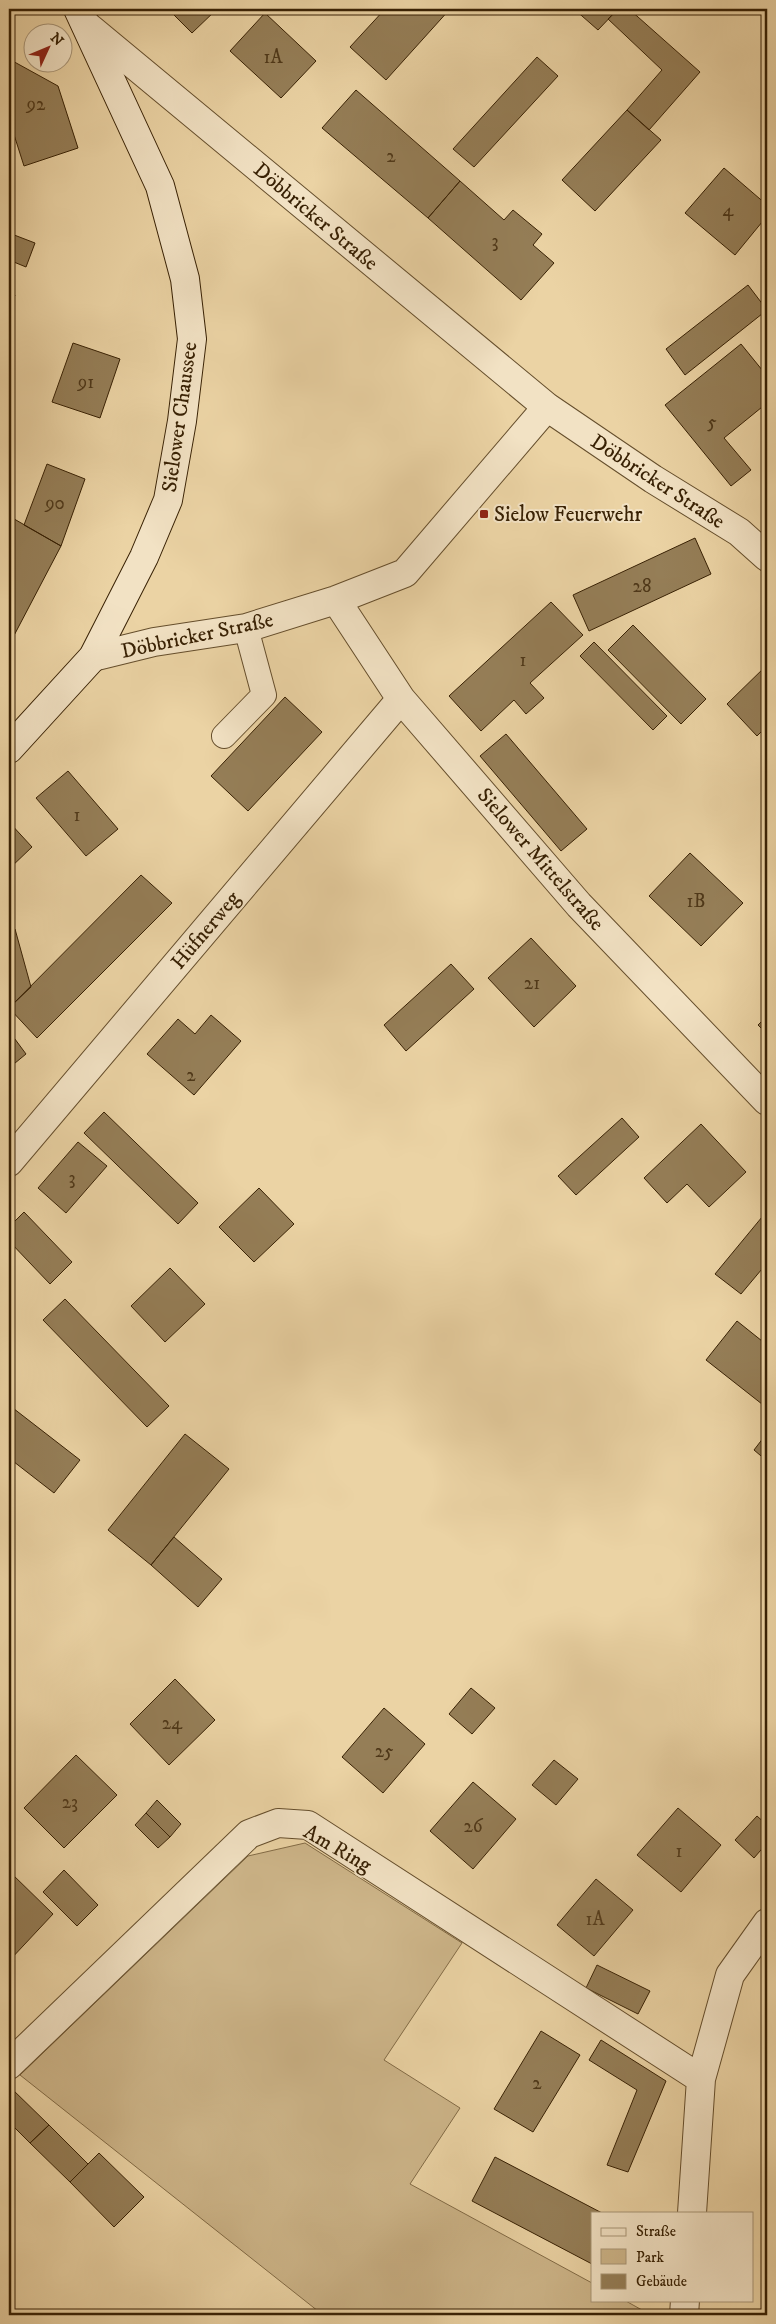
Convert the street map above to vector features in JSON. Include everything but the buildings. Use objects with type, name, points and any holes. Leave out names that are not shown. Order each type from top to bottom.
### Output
[{"type":"street","name":"Döbbricker Straße","points":[[82,17],[547,407],[653,480],[738,532],[767,557]]},
{"type":"street","name":"Sielower Chaussee","points":[[9,749],[93,657],[144,557],[168,500],[182,422],[192,339],[185,279],[160,186],[82,17]]},
{"type":"street","name":"Döbbricker Straße","points":[[93,657],[154,642],[246,628],[336,600],[405,573],[547,407]]},
{"type":"street","name":"Sielower Mittelstraße","points":[[336,600],[401,699],[579,905],[767,1101]]},
{"type":"street","name":"Hüfnerweg","points":[[9,1162],[401,699]]},
{"type":"street","name":"Am Ring","points":[[9,2066],[221,1859],[249,1834],[278,1823],[308,1825],[701,2080]]},
{"type":"street","points":[[692,2212],[701,2080],[730,1975],[767,1923]]},
{"type":"street","points":[[684,2315],[685,2302]]},
{"type":"lane","points":[[224,736],[264,695],[246,628]]},
{"type":"green space","points":[[305,1843],[462,1943],[384,2060],[460,2108],[410,2184],[591,2282],[591,2302],[628,2302],[651,2315],[323,2315],[20,2075],[248,1856]]},
{"type":"place","name":"Sielow Feuerwehr","points":[[484,514]]}]
